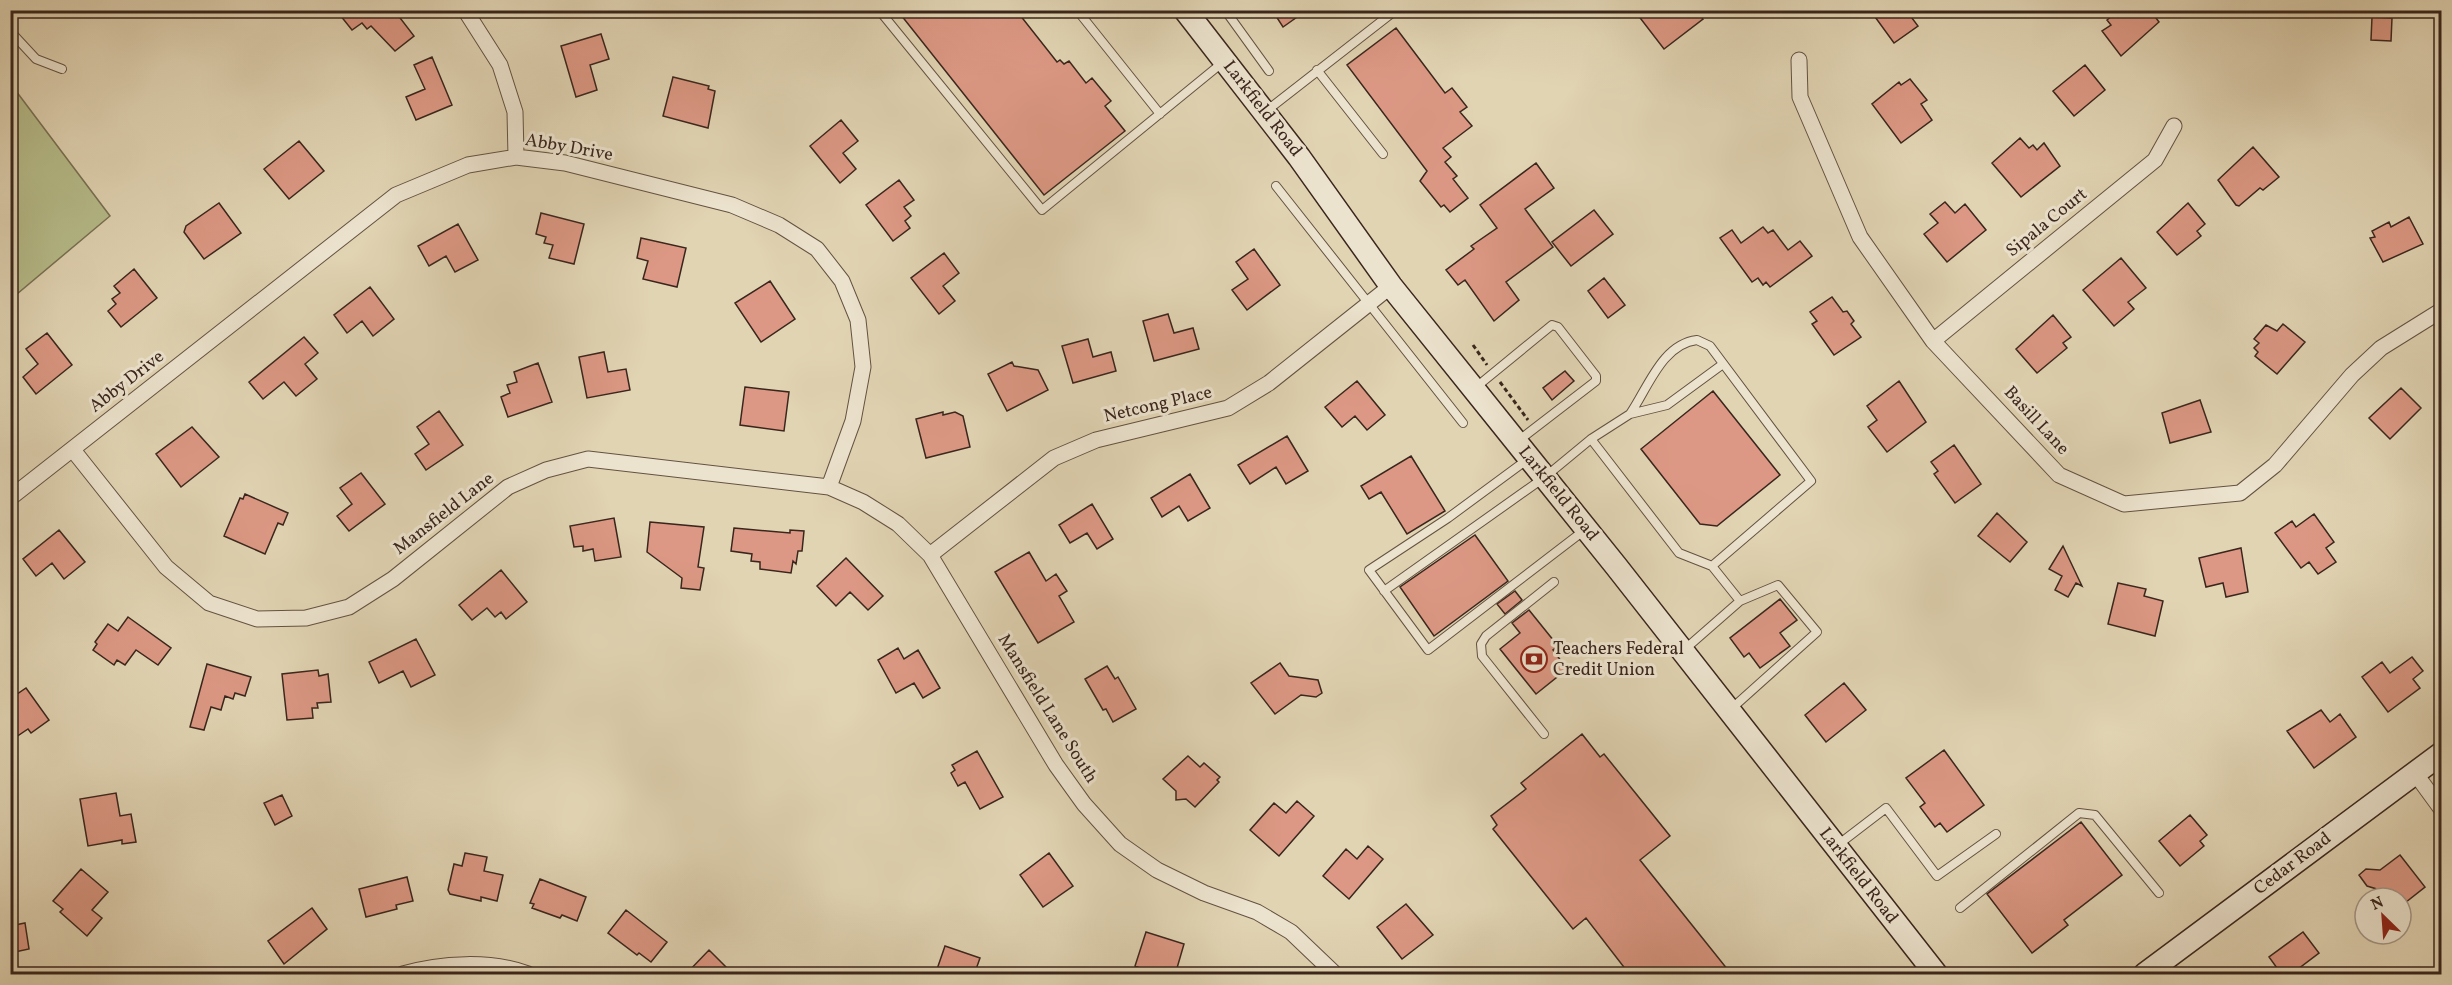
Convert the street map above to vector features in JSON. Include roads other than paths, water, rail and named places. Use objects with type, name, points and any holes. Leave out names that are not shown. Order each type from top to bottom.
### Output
[{"type":"main road","name":"Larkfield Road","points":[[1189,12],[1392,286],[1474,389],[1527,443],[1545,477],[1936,975]]},
{"type":"main road","name":"Cedar Road","points":[[2145,975],[2442,753]]},
{"type":"street","points":[[465,10],[500,65],[515,112],[516,157]]},
{"type":"street","name":"Basill Lane","points":[[1799,60],[1800,97],[1860,237],[1933,341],[2059,475],[2124,504],[2240,493],[2275,465],[2352,375],[2381,348],[2442,310]]},
{"type":"street","name":"Sipala Court","points":[[1933,341],[2155,160],[2174,126]]},
{"type":"street","name":"Abby Drive","points":[[10,498],[396,195],[468,165],[516,157],[565,163],[732,205],[780,225],[817,249],[842,281],[858,320],[863,367],[853,421],[829,488]]},
{"type":"street","name":"Netcong Place","points":[[930,555],[1054,458],[1096,440],[1228,408],[1269,383],[1392,286]]},
{"type":"street","name":"Mansfield Lane","points":[[73,450],[166,567],[209,603],[257,619],[306,618],[349,607],[393,579],[507,488],[546,470],[588,459],[829,488],[863,502],[898,524],[930,555]]},
{"type":"street","name":"Mansfield Lane South","points":[[930,555],[1056,765],[1084,804],[1120,844],[1157,870],[1204,893],[1257,912],[1291,932],[1335,975]]},
{"type":"street","points":[[2415,773],[2442,810]]},
{"type":"street","points":[[403,975],[444,967],[484,966],[528,975]]},
{"type":"lane","points":[[879,10],[1042,210],[1224,61]]},
{"type":"lane","points":[[1077,10],[1160,114]]},
{"type":"lane","points":[[1225,10],[1269,71]]},
{"type":"lane","points":[[1264,113],[1392,13]]},
{"type":"lane","points":[[10,31],[36,59],[62,69]]},
{"type":"lane","points":[[1317,70],[1383,154]]},
{"type":"lane","points":[[1276,186],[1463,423]]},
{"type":"lane","points":[[1474,389],[1552,326],[1558,327],[1596,376],[1596,381],[1448,518],[1369,570],[1428,650],[1586,529]]},
{"type":"lane","points":[[1630,414],[1666,356],[1677,346],[1697,340],[1710,346],[1811,481],[1713,566]]},
{"type":"lane","points":[[1384,591],[1545,477],[1591,439],[1630,414],[1667,405],[1724,364]]},
{"type":"lane","points":[[1591,439],[1679,553],[1713,566],[1740,601]]},
{"type":"lane","points":[[1544,734],[1482,656],[1480,644],[1486,636],[1554,582]]},
{"type":"lane","points":[[1683,651],[1740,601],[1778,585],[1817,632],[1728,711]]},
{"type":"lane","points":[[1835,847],[1886,808],[1937,876],[1996,834]]},
{"type":"lane","points":[[1960,908],[2079,813],[2088,812],[2095,815],[2159,893]]},
{"type":"place","name":"Teachers Federal Credit Union","points":[[1534,659]]}]
